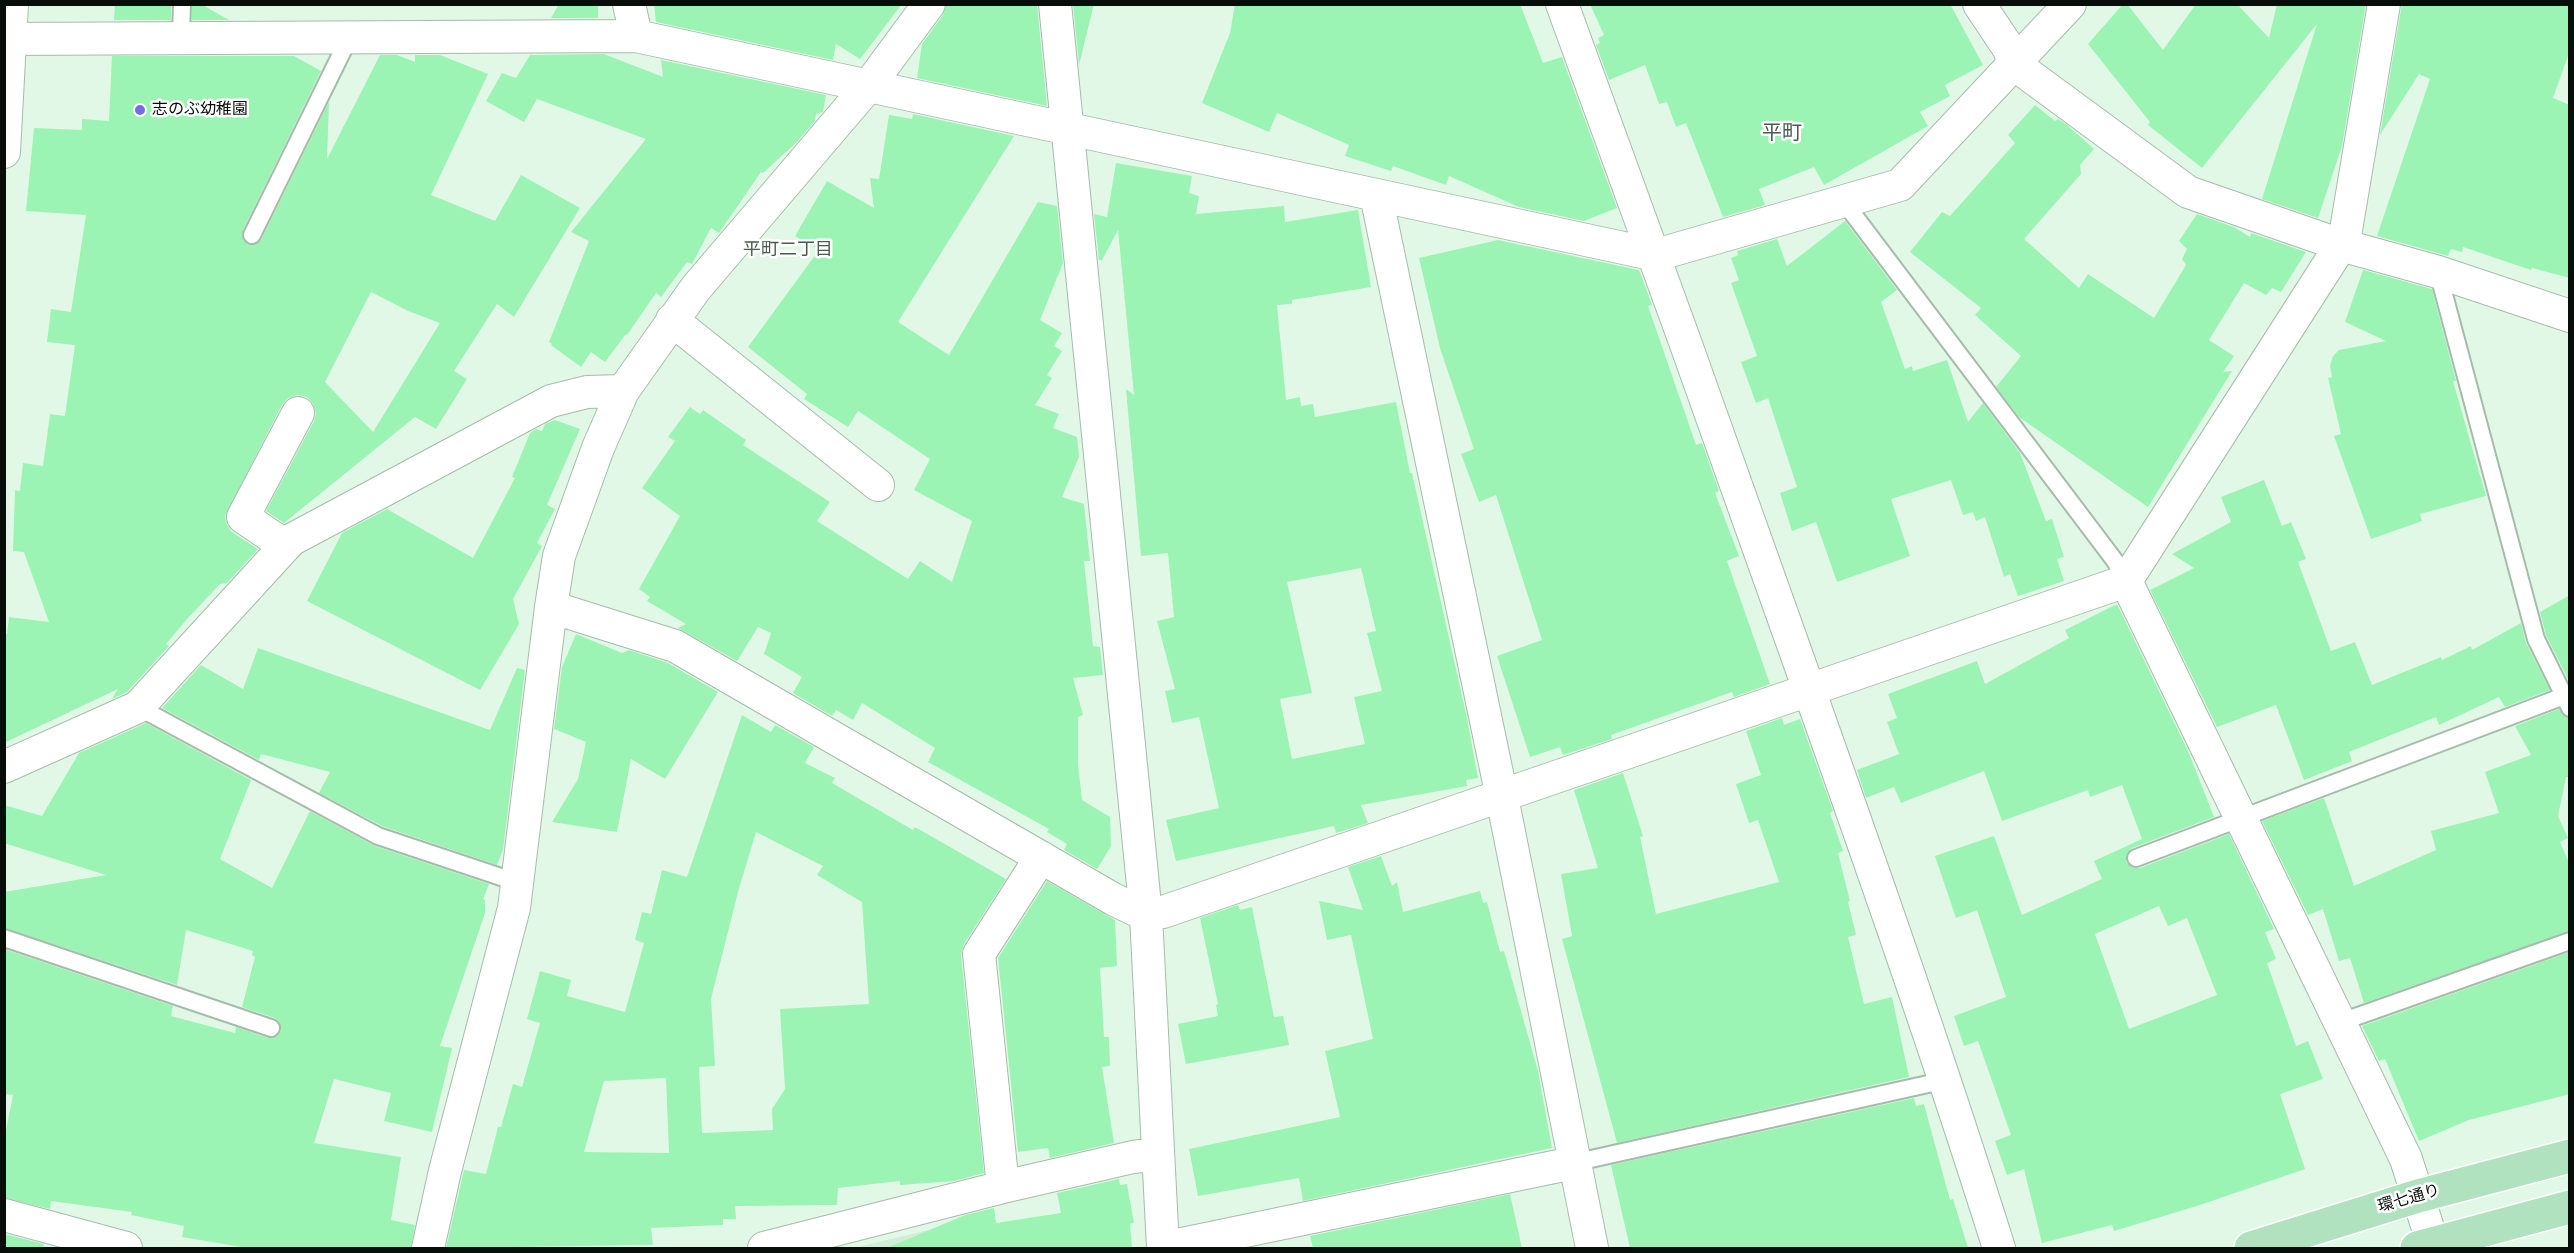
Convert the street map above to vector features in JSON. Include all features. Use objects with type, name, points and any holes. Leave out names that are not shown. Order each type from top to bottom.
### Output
[{"type":"main road","name":"環七通り","points":[[2251,1248],[2418,1196],[2570,1156]]},
{"type":"main road","points":[[2425,1246],[2570,1206]]},
{"type":"street","points":[[4,152],[8,39],[12,4]]},
{"type":"street","points":[[629,4],[636,36]]},
{"type":"street","points":[[428,1248],[445,1171],[519,883],[550,607],[559,556],[598,448],[623,391],[672,320],[696,288],[870,84],[929,4]]},
{"type":"street","points":[[1055,4],[1146,915],[1163,1248],[1574,1163]]},
{"type":"street","points":[[1562,4],[1656,255],[1809,689],[1946,1080],[1999,1248]]},
{"type":"street","points":[[1979,4],[2009,49],[2014,64],[2188,192],[2341,245],[2438,272],[2570,316]]},
{"type":"street","points":[[8,39],[181,36],[636,36],[870,84],[1656,255],[1899,185],[2070,4]]},
{"type":"street","points":[[550,607],[675,646],[1113,899],[1146,915],[1162,912],[2126,581],[2341,245],[2346,230],[2384,4]]},
{"type":"street","points":[[1376,195],[1502,797],[1592,1248]]},
{"type":"street","points":[[672,320],[878,485]]},
{"type":"street","points":[[4,767],[138,707],[284,545],[551,401],[586,392],[623,391]]},
{"type":"street","points":[[284,545],[243,517],[298,413]]},
{"type":"street","points":[[2126,581],[2406,1159],[2418,1196],[2425,1246]]},
{"type":"street","points":[[1004,1187],[979,954],[1041,857]]},
{"type":"street","points":[[764,1248],[1004,1187],[1133,1157],[1158,1154]]},
{"type":"street","points":[[4,1215],[120,1248]]},
{"type":"lane","points":[[181,36],[182,4]]},
{"type":"lane","points":[[252,235],[350,36]]},
{"type":"lane","points":[[1844,202],[2115,561],[2126,581]]},
{"type":"lane","points":[[2136,858],[2567,702],[2536,639],[2438,272]]},
{"type":"lane","points":[[138,707],[378,836],[519,883]]},
{"type":"lane","points":[[4,938],[271,1029]]},
{"type":"lane","points":[[2341,1022],[2570,940]]},
{"type":"lane","points":[[1574,1163],[1946,1080]]},
{"type":"shaded area","points":[[974,1219],[985,1232],[986,1248],[854,1248]]},
{"type":"building","points":[[115,4],[171,4],[171,20],[114,20]]},
{"type":"building","points":[[192,4],[201,4],[229,20],[192,20]]},
{"type":"building","points":[[559,4],[598,4],[598,18],[551,18]]},
{"type":"building","points":[[654,4],[902,4],[860,59],[836,44],[833,60],[656,22]]},
{"type":"building","points":[[947,4],[1037,4],[1047,106],[917,78],[922,44],[943,15]]},
{"type":"building","points":[[1073,4],[1094,4],[1079,65]]},
{"type":"building","points":[[1235,4],[1520,4],[1543,63],[1562,57],[1617,208],[1584,221],[1519,207],[1449,176],[1446,185],[1393,166],[1391,171],[1345,156],[1349,145],[1277,113],[1269,132],[1202,103],[1230,33]]},
{"type":"building","points":[[1590,4],[1950,4],[1983,65],[1945,85],[1950,96],[1920,112],[1928,126],[1824,185],[1814,167],[1759,189],[1765,205],[1723,217],[1686,123],[1676,127],[1667,102],[1659,104],[1645,65],[1609,80],[1596,45],[1600,43],[1598,38],[1604,35]]},
{"type":"building","points":[[2123,4],[2127,4],[2163,50],[2196,4],[2237,4],[2269,38],[2277,4],[2366,4],[2342,146],[2318,218],[2262,199],[2317,24],[2202,168],[2148,125],[2150,122],[2088,44]]},
{"type":"building","points":[[2402,4],[2570,4],[2570,50],[2553,98],[2570,105],[2570,278],[2532,268],[2531,270],[2463,247],[2462,252],[2451,249],[2448,256],[2377,236],[2430,79],[2419,74],[2380,135]]},
{"type":"building","points":[[604,54],[663,77],[661,60],[826,95],[823,112],[816,114],[815,121],[797,142],[763,173],[761,172],[719,233],[711,228],[692,264],[687,262],[661,297],[656,293],[605,362],[591,352],[581,367],[549,342],[589,241],[571,232],[646,139],[537,99],[524,122],[486,101],[502,73],[516,78],[530,55]]},
{"type":"building","points":[[380,55],[397,55],[415,62],[415,55],[440,55],[488,74],[431,195],[495,221],[521,175],[580,208],[514,317],[497,304],[454,371],[467,379],[436,429],[415,417],[284,523],[266,511],[314,421],[316,413],[307,397],[298,395],[288,398],[282,405],[225,516],[232,532],[258,549],[227,583],[220,584],[187,619],[166,644],[169,646],[127,692],[112,699],[118,689],[4,743],[4,634],[7,634],[9,617],[49,622],[24,552],[13,551],[15,490],[20,491],[23,463],[43,466],[50,414],[65,416],[75,345],[47,342],[51,309],[71,312],[86,215],[26,211],[34,128],[82,130],[82,119],[109,121],[112,56],[294,56],[321,71],[243,230],[244,241],[253,245],[261,240],[329,102],[327,159]],"holes":[[[371,292],[408,311],[440,323],[373,432],[325,382]]]},
{"type":"building","points":[[2035,105],[2055,121],[2058,119],[2066,124],[2094,149],[2080,165],[2081,174],[2024,239],[2079,288],[2088,274],[2154,318],[2186,265],[2182,259],[2187,249],[2179,241],[2197,214],[2234,227],[2250,237],[2251,233],[2306,252],[2281,292],[2272,288],[2266,295],[2244,283],[2209,340],[2234,356],[2223,372],[2232,371],[2148,507],[2019,417],[1996,387],[2021,356],[1975,315],[1981,308],[1910,252],[1942,212],[1950,216],[2015,143],[2008,135]]},
{"type":"building","points":[[913,114],[1014,136],[898,322],[949,355],[1038,202],[1057,206],[1063,263],[1040,320],[1062,333],[1054,346],[1062,351],[1047,375],[1052,378],[1035,405],[1059,414],[1053,428],[1077,437],[1079,457],[1062,497],[1084,504],[1090,561],[1084,561],[1093,646],[1100,647],[1103,675],[1073,678],[1083,715],[1078,717],[1078,764],[1082,800],[1110,817],[1111,846],[1097,869],[1064,850],[1067,844],[1047,832],[1049,829],[928,762],[935,748],[862,703],[853,720],[836,710],[832,716],[793,693],[802,677],[764,654],[771,633],[758,627],[737,661],[678,628],[686,624],[647,601],[650,597],[639,589],[680,516],[642,488],[675,441],[668,437],[690,407],[700,414],[703,410],[746,440],[743,445],[830,502],[817,521],[908,579],[920,561],[952,582],[972,521],[914,490],[930,459],[858,411],[848,427],[804,399],[807,394],[748,347],[819,250],[795,236],[827,181],[874,208],[870,178],[879,179],[889,115],[912,119]]},
{"type":"building","points":[[1116,163],[1192,176],[1189,193],[1199,196],[1196,214],[1284,206],[1285,222],[1358,210],[1371,287],[1292,300],[1292,304],[1277,305],[1286,400],[1300,397],[1301,406],[1313,404],[1315,417],[1396,402],[1410,473],[1412,473],[1467,718],[1478,778],[1466,780],[1467,786],[1361,805],[1368,823],[1336,833],[1334,826],[1176,861],[1166,820],[1219,808],[1199,717],[1172,723],[1165,691],[1175,689],[1157,621],[1174,617],[1168,553],[1141,556],[1126,389],[1134,395],[1118,230],[1102,260],[1099,260],[1094,214],[1107,217]],"holes":[[[1361,568],[1376,631],[1367,633],[1382,691],[1354,697],[1365,744],[1292,759],[1280,699],[1312,693],[1287,582]]]},
{"type":"building","points":[[1845,221],[1897,290],[1881,302],[1905,369],[1912,366],[1913,371],[1947,360],[1968,422],[1983,403],[2020,453],[2046,521],[2052,519],[2064,557],[2057,559],[2064,581],[2018,596],[2010,574],[2004,577],[1985,517],[1976,521],[1973,512],[1963,515],[1951,480],[1891,499],[1910,556],[1837,582],[1816,522],[1792,531],[1780,493],[1797,487],[1768,398],[1756,403],[1741,362],[1757,356],[1731,283],[1739,280],[1731,258],[1738,255],[1737,251],[1777,239],[1787,266]]},
{"type":"building","points":[[1498,240],[1639,270],[1652,305],[1648,306],[1696,445],[1702,443],[1719,491],[1715,493],[1739,556],[1727,561],[1770,684],[1734,697],[1732,692],[1611,735],[1612,739],[1563,755],[1560,747],[1530,757],[1497,656],[1542,640],[1496,495],[1479,502],[1461,454],[1474,449],[1440,348],[1419,258]]},
{"type":"building","points":[[2363,270],[2432,289],[2456,381],[2453,381],[2486,496],[2420,514],[2422,521],[2371,539],[2334,436],[2341,434],[2328,378],[2332,377],[2330,366],[2333,356],[2339,350],[2386,341],[2345,322]]},
{"type":"building","points":[[555,420],[580,429],[547,505],[555,509],[537,543],[542,546],[513,599],[519,624],[480,690],[307,601],[342,533],[387,509],[473,558],[515,478],[512,477],[530,433],[536,429],[542,431],[545,424]]},
{"type":"building","points":[[2264,480],[2282,526],[2291,522],[2306,559],[2298,562],[2331,651],[2355,642],[2372,685],[2441,657],[2442,660],[2471,646],[2472,650],[2521,623],[2526,643],[2550,690],[2505,707],[2499,697],[2439,725],[2436,717],[2349,752],[2352,761],[2304,780],[2276,705],[2217,727],[2150,590],[2194,568],[2172,554],[2231,522],[2221,497]]},
{"type":"building","points":[[2570,595],[2570,683],[2546,635],[2540,612]]},
{"type":"building","points":[[2117,604],[2188,751],[2214,817],[2132,848],[2126,856],[2126,862],[2134,868],[2140,868],[2229,834],[2274,929],[2265,932],[2276,959],[2267,963],[2296,1046],[2308,1041],[2323,1079],[2280,1094],[2305,1169],[2200,1205],[2114,1231],[2112,1225],[2042,1243],[2024,1169],[2007,1175],[1995,1141],[2011,1135],[1978,1041],[1964,1046],[1954,1016],[2006,997],[1977,910],[1956,918],[1935,856],[1994,836],[2022,915],[2102,879],[2094,861],[2142,839],[2122,785],[2090,797],[2088,790],[2002,821],[1984,771],[1901,803],[1894,787],[1866,798],[1857,770],[1899,754],[1887,722],[1897,718],[1888,694],[1977,661],[1985,684],[2069,638],[2065,630]],"holes":[[[2159,906],[2168,926],[2187,918],[2217,995],[2129,1029],[2095,934]]]},
{"type":"building","points":[[576,634],[622,653],[629,650],[668,663],[718,692],[665,779],[631,759],[617,832],[552,822],[578,779],[586,742],[554,729],[562,667]]},
{"type":"building","points":[[258,648],[490,730],[517,668],[525,670],[503,850],[497,865],[382,826],[319,793],[330,772],[261,754],[259,760],[162,708],[201,665],[243,689]]},
{"type":"building","points":[[2559,709],[2564,716],[2570,718],[2570,777],[2566,777],[2558,816],[2568,838],[2560,842],[2570,865],[2570,931],[2364,1003],[2350,958],[2339,961],[2323,909],[2308,915],[2262,821],[2324,798],[2354,886],[2436,850],[2431,831],[2499,813],[2485,772],[2531,755],[2515,726]]},
{"type":"building","points":[[742,715],[771,732],[775,725],[814,747],[805,763],[835,778],[832,783],[913,830],[915,827],[1006,879],[964,944],[961,955],[984,1173],[954,1181],[900,1185],[900,1181],[838,1188],[837,1205],[735,1206],[736,1219],[723,1219],[723,1225],[651,1228],[653,1245],[446,1248],[464,1170],[486,1174],[498,1127],[501,1127],[513,1084],[522,1087],[540,1023],[527,1019],[540,971],[571,980],[567,996],[625,1012],[644,943],[635,940],[642,912],[651,914],[662,870],[687,877]],"holes":[[[756,832],[823,866],[817,875],[862,902],[869,1004],[780,1009],[785,1089],[772,1109],[773,1130],[702,1133],[699,1067],[715,1066],[711,999]],[[666,1078],[669,1153],[584,1152],[604,1081]]]},
{"type":"building","points":[[1782,718],[1784,725],[1800,719],[1833,811],[1830,813],[1843,851],[1838,853],[1856,935],[1848,937],[1864,1004],[1892,997],[1909,1077],[1617,1143],[1562,939],[1572,936],[1561,874],[1598,868],[1574,790],[1623,773],[1643,836],[1640,837],[1656,914],[1779,882],[1758,820],[1749,823],[1736,784],[1761,775],[1746,731]]},
{"type":"building","points":[[146,723],[251,780],[220,859],[272,888],[310,811],[375,846],[489,884],[483,899],[485,900],[485,913],[440,1046],[452,1048],[432,1132],[384,1121],[391,1093],[334,1079],[314,1143],[401,1157],[391,1220],[415,1225],[411,1248],[247,1248],[182,1237],[184,1226],[131,1215],[132,1212],[51,1201],[50,1209],[4,1198],[4,1140],[13,1095],[4,1094],[4,949],[173,1006],[171,1016],[235,1033],[236,1027],[268,1038],[277,1036],[281,1031],[279,1022],[275,1018],[242,1007],[255,957],[252,955],[253,951],[186,930],[177,985],[4,928],[4,892],[106,875],[4,843],[4,805],[42,816],[79,753]]},
{"type":"building","points":[[1381,856],[1392,886],[1397,882],[1403,912],[1480,891],[1483,903],[1487,902],[1500,952],[1504,951],[1538,1071],[1552,1148],[1303,1201],[1299,1178],[1198,1196],[1189,1149],[1340,1117],[1325,1051],[1373,1039],[1351,935],[1327,940],[1319,901],[1363,910],[1348,867]]},
{"type":"building","points":[[1047,881],[1115,920],[1117,966],[1100,968],[1104,1037],[1109,1037],[1110,1066],[1102,1067],[1114,1143],[1050,1158],[1048,1148],[1018,1152],[998,958]]},
{"type":"building","points":[[1238,905],[1240,910],[1252,907],[1274,1017],[1283,1016],[1289,1045],[1186,1064],[1178,1024],[1218,1016],[1216,1005],[1218,1004],[1200,918]]},
{"type":"building","points":[[2570,952],[2570,1094],[2469,1120],[2419,1141],[2385,1059],[2379,1061],[2362,1026]]},
{"type":"building","points":[[1914,1098],[1916,1106],[1924,1104],[1950,1200],[1953,1199],[1968,1248],[1630,1248],[1611,1165]]},
{"type":"building","points":[[1119,1179],[1120,1185],[1127,1184],[1134,1223],[1130,1224],[1132,1248],[887,1248],[965,1215],[994,1208],[996,1223],[1061,1213],[1057,1193]]},
{"type":"building","points":[[1510,1194],[1522,1248],[1313,1248],[1310,1236]]},
{"type":"building","points":[[4,1234],[44,1244],[43,1248],[4,1248]]},
{"type":"place","name":"志のぶ幼稚園","points":[[140,110]]},
{"type":"district","name":"平町","points":[[1782,134]]},
{"type":"district","name":"平町二丁目","points":[[788,250]]}]
